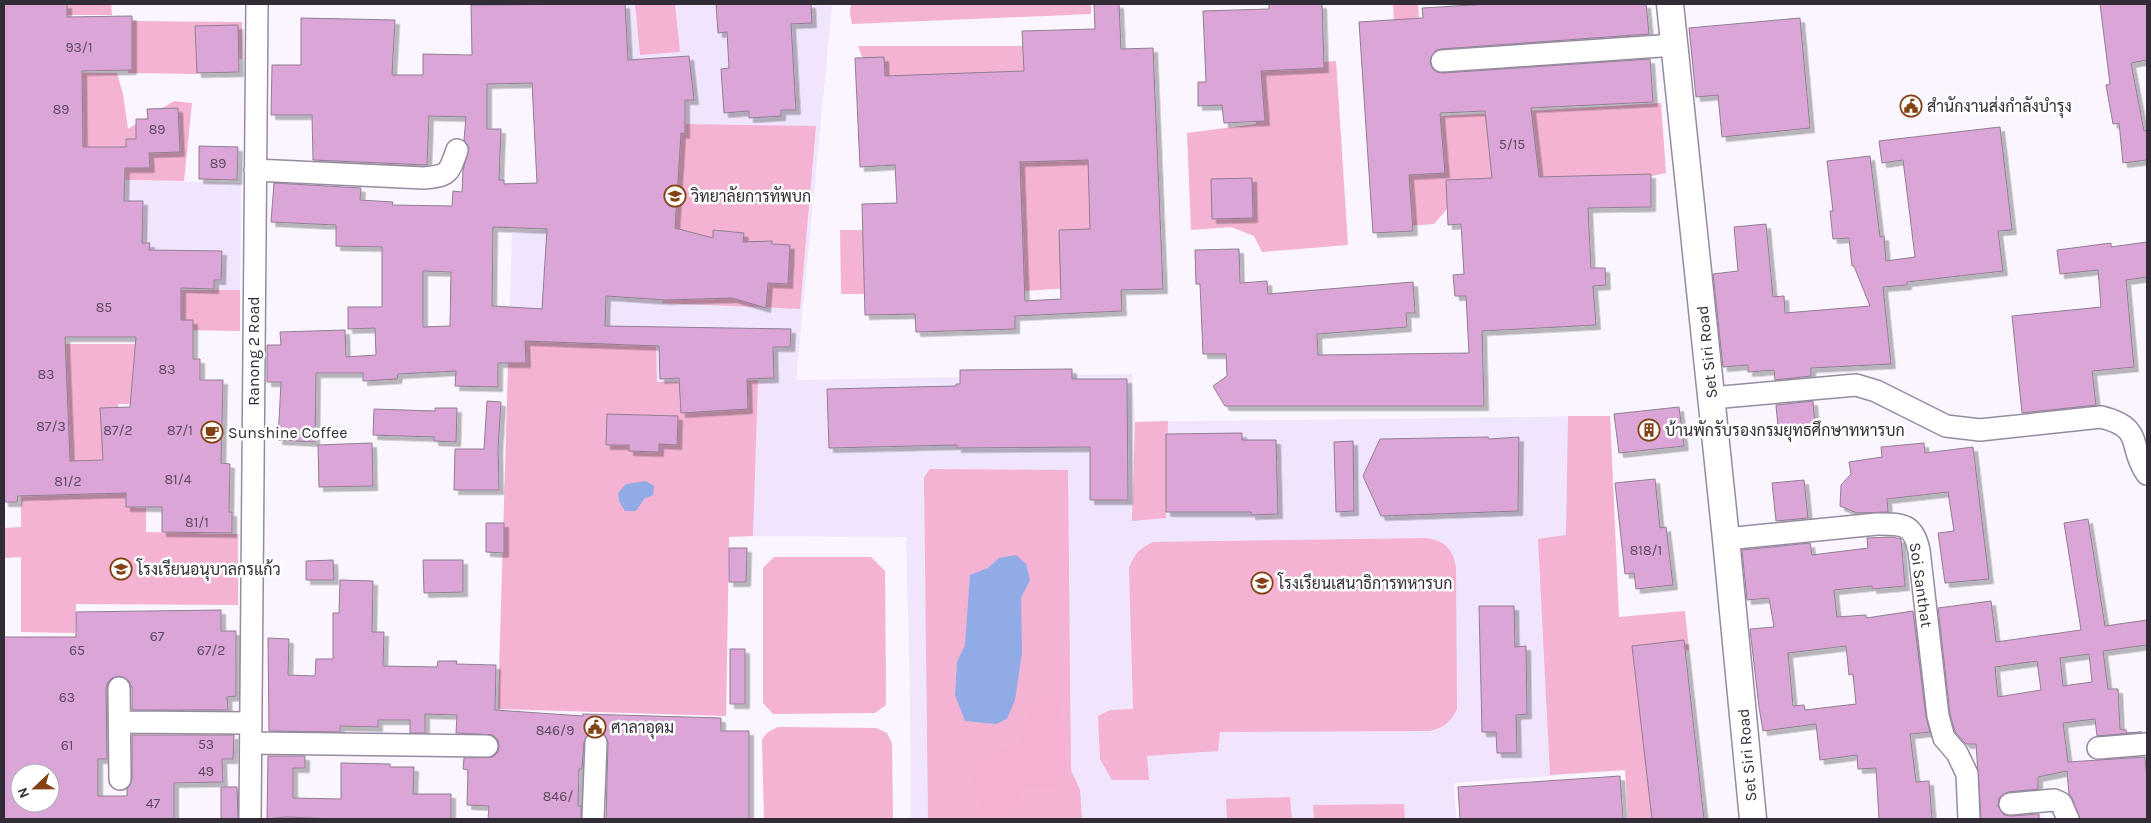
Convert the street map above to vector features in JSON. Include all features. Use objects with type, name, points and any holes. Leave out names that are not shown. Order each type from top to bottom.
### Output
[{"type":"street","name":"Ranong 2 Road","points":[[250,819],[254,170],[257,4]]},
{"type":"street","name":"Set Siri Road","points":[[1670,4],[1712,398],[1753,819]]},
{"type":"street","points":[[1442,61],[1675,45]]},
{"type":"street","points":[[254,170],[424,178],[443,176],[447,173],[457,150]]},
{"type":"street","points":[[1712,398],[1856,385],[1876,391],[1946,426],[1980,430],[2101,418],[2118,421],[2131,432],[2142,467],[2147,474]]},
{"type":"street","name":"Soi Santhat","points":[[1726,539],[1877,524],[1893,524],[1908,527],[1916,536],[1938,716],[1944,738],[1957,753],[1967,774],[1969,819]]},
{"type":"street","points":[[119,688],[120,779]]},
{"type":"street","points":[[120,722],[251,733],[487,746]]},
{"type":"street","points":[[593,819],[596,743]]},
{"type":"street","points":[[2098,748],[2147,744]]},
{"type":"street","points":[[2010,804],[2054,800],[2061,803],[2068,819]]},
{"type":"shaded area","points":[[4,4],[10,4],[10,31],[24,72],[117,73],[123,94],[128,129],[174,101],[192,103],[184,181],[23,178],[22,398],[4,397]]},
{"type":"shaded area","points":[[62,4],[111,4],[112,15],[63,15]]},
{"type":"shaded area","name":"โรงเรียนเสนาธิการทหารบก","points":[[586,4],[832,4],[796,380],[1132,374],[1135,422],[1610,416],[1625,770],[1454,783],[1456,819],[911,819],[906,537],[729,536],[726,716],[498,709],[512,233],[539,231],[533,95],[591,95]]},
{"type":"shaded area","points":[[635,4],[675,4],[680,52],[640,55]]},
{"type":"shaded area","points":[[851,4],[1091,4],[1091,14],[852,24]]},
{"type":"shaded area","points":[[1393,4],[1418,4],[1427,117],[1661,103],[1666,173],[1603,186],[1460,194],[1434,224],[1407,226]]},
{"type":"shaded area","points":[[127,19],[133,21],[242,22],[242,59],[197,59],[197,74],[128,73]]},
{"type":"shaded area","points":[[858,46],[1082,46],[1100,286],[994,293],[876,96]]},
{"type":"shaded area","points":[[1336,61],[1348,245],[1262,252],[1254,236],[1231,227],[1191,230],[1187,133],[1256,124],[1254,66]]},
{"type":"shaded area","points":[[682,124],[816,126],[800,309],[662,303]]},
{"type":"shaded area","points":[[23,178],[241,183],[240,290],[22,289]]},
{"type":"shaded area","points":[[840,230],[881,230],[883,294],[841,294]]},
{"type":"shaded area","points":[[173,290],[240,290],[240,331],[179,330]]},
{"type":"shaded area","points":[[509,332],[656,341],[657,382],[758,380],[753,536],[729,537],[726,716],[498,709]]},
{"type":"shaded area","points":[[57,344],[143,344],[138,404],[118,404],[135,508],[146,508],[146,532],[238,534],[238,605],[76,604],[75,633],[21,632],[21,557],[4,558],[4,528],[21,527],[22,404]]},
{"type":"shaded area","points":[[1568,416],[1610,416],[1619,617],[1685,611],[1689,650],[1642,657],[1657,819],[1628,819],[1625,770],[1550,775],[1538,539],[1566,535]]},
{"type":"shaded area","points":[[1168,421],[1166,518],[1132,521],[1135,422]]},
{"type":"shaded area","points":[[930,469],[1068,470],[1071,770],[1080,790],[1082,819],[928,819],[924,477]]},
{"type":"shaded area","points":[[1426,538],[1447,546],[1453,555],[1456,567],[1457,709],[1446,724],[1430,731],[1220,732],[1218,751],[1147,756],[1149,780],[1112,780],[1100,759],[1098,716],[1110,710],[1133,709],[1129,568],[1135,555],[1141,549],[1153,542]]},
{"type":"shaded area","points":[[774,557],[871,557],[885,571],[886,705],[875,713],[773,714],[763,703],[763,568]]},
{"type":"shaded area","points":[[1052,690],[1061,715],[1061,789],[1030,786],[1020,791],[1011,819],[990,819],[978,798],[973,775],[1001,751],[1019,743],[1032,708]]},
{"type":"shaded area","points":[[778,727],[876,728],[887,733],[892,743],[893,819],[764,819],[762,739],[768,732]]},
{"type":"shaded area","points":[[1290,797],[1292,819],[1227,819],[1226,799]]},
{"type":"shaded area","points":[[1404,804],[1405,819],[1314,819],[1313,805]]},
{"type":"water","points":[[646,481],[654,486],[653,495],[644,499],[636,511],[625,511],[619,501],[618,493],[626,484]]},
{"type":"water","points":[[1016,555],[1026,564],[1030,580],[1021,598],[1022,653],[1015,700],[1007,719],[996,724],[965,721],[955,695],[957,662],[965,645],[970,575],[988,568],[999,558]]},
{"type":"building","points":[[4,4],[67,4],[67,17],[132,16],[132,70],[82,71],[83,147],[126,147],[126,139],[136,139],[136,119],[148,119],[147,109],[178,108],[180,152],[149,153],[150,168],[125,168],[124,201],[143,201],[142,243],[150,243],[149,250],[222,251],[221,280],[214,280],[214,289],[181,288],[181,320],[193,320],[193,359],[200,359],[200,380],[223,380],[221,463],[230,464],[229,512],[232,512],[232,533],[162,532],[162,507],[126,507],[126,493],[18,496],[17,502],[4,502]],"holes":[[[65,337],[136,337],[130,407],[100,408],[103,460],[70,461]]]},
{"type":"building","points":[[625,4],[628,60],[689,56],[694,100],[685,100],[685,134],[681,133],[675,228],[713,238],[713,230],[744,233],[743,242],[772,241],[772,244],[790,245],[788,284],[768,283],[766,308],[732,298],[666,300],[606,296],[605,326],[791,329],[790,347],[773,347],[774,378],[747,379],[748,409],[681,413],[679,378],[660,379],[659,346],[525,341],[526,363],[498,363],[498,387],[455,386],[456,371],[398,374],[397,379],[363,381],[363,373],[316,373],[315,442],[278,440],[281,382],[267,382],[267,345],[281,345],[280,332],[345,330],[346,357],[376,355],[375,328],[348,329],[348,307],[382,307],[382,247],[336,246],[336,225],[271,222],[274,183],[361,188],[360,200],[393,202],[392,205],[452,206],[453,191],[462,192],[463,170],[469,148],[464,140],[466,117],[429,116],[427,165],[313,160],[312,115],[271,115],[272,65],[301,65],[301,18],[395,20],[392,75],[423,75],[423,54],[472,55],[471,5]],"holes":[[[532,83],[537,183],[504,184],[504,180],[499,180],[501,129],[487,129],[487,84]],[[493,227],[547,229],[542,309],[492,306]],[[423,271],[451,272],[450,326],[423,327]]]},
{"type":"building","points":[[716,4],[811,4],[812,23],[791,24],[796,110],[781,110],[781,116],[749,118],[749,111],[724,113],[721,69],[729,68],[727,32],[718,33]]},
{"type":"building","points":[[1094,4],[1119,4],[1121,49],[1153,48],[1163,289],[1121,290],[1122,311],[1015,316],[1015,329],[916,332],[915,314],[865,315],[862,204],[897,203],[895,165],[860,167],[855,58],[884,57],[885,76],[1024,71],[1022,31],[1095,29]],"holes":[[[1088,160],[1090,229],[1059,230],[1061,299],[1025,301],[1020,162]]]},
{"type":"building","points":[[1269,4],[1322,4],[1324,68],[1261,71],[1265,121],[1224,123],[1222,105],[1198,106],[1198,82],[1206,82],[1203,11],[1269,9]]},
{"type":"building","points":[[1488,4],[1646,4],[1649,34],[1441,49],[1435,51],[1430,61],[1432,68],[1437,72],[1443,73],[1650,59],[1653,102],[1531,108],[1539,177],[1651,174],[1651,207],[1588,208],[1591,268],[1605,268],[1606,285],[1593,286],[1596,325],[1482,331],[1484,406],[1225,406],[1213,386],[1227,376],[1226,354],[1203,354],[1200,284],[1196,284],[1195,250],[1239,249],[1240,283],[1267,281],[1268,294],[1413,282],[1415,313],[1406,313],[1407,327],[1317,334],[1318,355],[1469,353],[1466,296],[1455,296],[1453,275],[1464,274],[1461,224],[1448,225],[1446,180],[1492,178],[1485,111],[1440,113],[1445,173],[1409,175],[1413,231],[1373,233],[1359,22],[1423,18],[1422,8]]},
{"type":"building","points":[[2100,4],[2147,4],[2147,60],[2131,63],[2144,131],[2147,130],[2147,160],[2123,163],[2119,123],[2113,124],[2106,85],[2110,84]]},
{"type":"building","points":[[1800,18],[1810,128],[1722,137],[1718,95],[1696,97],[1689,28]]},
{"type":"building","points":[[238,25],[239,72],[197,73],[195,26]]},
{"type":"building","points":[[2000,127],[2012,230],[1998,231],[2003,271],[1907,282],[1907,285],[1883,287],[1891,364],[1811,368],[1811,376],[1775,380],[1774,370],[1748,372],[1748,365],[1723,367],[1713,274],[1738,271],[1734,227],[1766,224],[1773,297],[1784,296],[1785,313],[1870,306],[1854,266],[1852,266],[1849,238],[1833,239],[1830,211],[1833,211],[1827,161],[1870,156],[1880,237],[1884,236],[1886,261],[1915,257],[1903,160],[1882,163],[1879,141]]},
{"type":"building","points":[[199,146],[238,147],[237,180],[199,179]]},
{"type":"building","points":[[1252,178],[1253,218],[1212,219],[1211,179]]},
{"type":"building","points":[[2147,242],[2147,277],[2126,280],[2134,367],[2092,371],[2096,405],[2022,413],[2012,316],[2101,307],[2098,270],[2060,274],[2057,250],[2111,243],[2111,247]]},
{"type":"building","points":[[1072,369],[1072,379],[1127,379],[1128,500],[1090,500],[1090,447],[957,448],[957,445],[829,448],[827,389],[956,386],[956,384],[960,384],[960,370]]},
{"type":"building","points":[[487,401],[501,402],[498,449],[499,490],[454,490],[455,449],[484,449]]},
{"type":"building","points":[[1813,401],[1815,424],[1778,427],[1776,405]]},
{"type":"building","name":"บ้านพักรับรองกรมยุทธศึกษาทหารบก","points":[[1679,407],[1684,446],[1619,453],[1614,414]]},
{"type":"building","points":[[435,408],[457,408],[456,442],[434,441],[434,437],[373,435],[374,409],[435,411]]},
{"type":"building","points":[[607,414],[678,416],[677,445],[659,444],[659,452],[629,451],[629,445],[606,445]]},
{"type":"building","points":[[1242,433],[1242,440],[1276,440],[1278,514],[1251,515],[1251,512],[1166,512],[1166,434]]},
{"type":"building","points":[[1488,437],[1489,439],[1519,437],[1518,511],[1381,516],[1363,476],[1380,439]]},
{"type":"building","points":[[1353,441],[1354,511],[1336,512],[1334,442]]},
{"type":"building","points":[[372,443],[373,486],[319,487],[318,445]]},
{"type":"building","points":[[1924,443],[1925,453],[1973,447],[1989,579],[1945,583],[1938,533],[1954,531],[1948,492],[1887,499],[1888,512],[1857,513],[1840,506],[1841,485],[1851,474],[1849,462],[1882,457],[1881,447]]},
{"type":"building","points":[[1655,479],[1660,528],[1666,527],[1673,585],[1636,589],[1634,573],[1625,574],[1615,483]]},
{"type":"building","points":[[1804,480],[1808,518],[1776,521],[1772,483]]},
{"type":"building","points":[[2088,519],[2105,626],[2147,620],[2147,645],[2103,651],[2108,689],[2118,689],[2120,729],[2126,730],[2127,733],[2142,732],[2097,736],[2095,719],[2063,723],[2068,762],[2145,757],[2147,819],[2080,819],[2069,794],[2067,771],[2038,777],[2038,789],[2008,792],[1999,798],[1998,806],[2004,815],[2039,814],[2039,819],[1981,819],[1976,744],[1966,744],[1955,732],[1950,714],[1938,608],[1991,601],[1996,642],[2081,630],[2064,523]],"holes":[[[2089,654],[2092,682],[2063,686],[2060,658]],[[2037,661],[2041,690],[1998,697],[1995,667]]]},
{"type":"building","points":[[486,523],[504,523],[504,553],[486,552]]},
{"type":"building","points":[[1892,537],[1901,539],[1905,586],[1872,589],[1872,586],[1834,590],[1837,617],[1866,615],[1866,618],[1913,611],[1926,717],[1930,732],[1910,734],[1916,782],[1929,781],[1932,819],[1879,819],[1876,768],[1858,769],[1857,755],[1820,760],[1816,724],[1763,731],[1750,629],[1774,627],[1769,598],[1747,600],[1742,550],[1810,543],[1812,555],[1868,548],[1867,538]],"holes":[[[1846,646],[1849,675],[1853,674],[1856,704],[1805,710],[1804,705],[1793,706],[1788,653]]]},
{"type":"building","points":[[729,548],[747,548],[746,582],[729,582]]},
{"type":"building","points":[[333,560],[334,580],[306,580],[306,561]]},
{"type":"building","points":[[423,560],[463,560],[463,592],[424,593]]},
{"type":"building","points":[[340,580],[373,581],[372,632],[384,632],[383,666],[437,667],[438,661],[457,661],[456,664],[496,665],[495,710],[583,716],[583,714],[721,718],[721,731],[749,731],[749,819],[606,819],[608,743],[603,733],[597,731],[590,732],[584,742],[582,769],[579,769],[578,806],[581,806],[581,819],[488,819],[489,806],[467,805],[468,770],[463,769],[464,758],[493,757],[498,752],[498,740],[493,735],[456,733],[457,715],[425,714],[425,733],[410,733],[410,720],[378,720],[378,727],[340,726],[340,732],[269,731],[268,638],[289,639],[288,675],[315,676],[316,659],[333,659],[333,613],[339,613]]},
{"type":"building","points":[[1479,606],[1514,606],[1515,647],[1526,646],[1527,714],[1516,715],[1517,753],[1497,753],[1496,732],[1482,732]]},
{"type":"building","points":[[221,610],[221,631],[236,631],[236,696],[227,697],[228,710],[132,710],[132,688],[129,681],[119,676],[112,678],[106,688],[107,759],[98,759],[98,796],[127,796],[127,789],[132,779],[132,735],[234,735],[233,759],[222,759],[223,782],[174,783],[174,819],[4,819],[4,637],[76,637],[76,612]]},
{"type":"building","points":[[1684,640],[1704,819],[1652,819],[1632,646]]},
{"type":"building","points":[[730,649],[745,649],[745,704],[730,704]]},
{"type":"building","points":[[268,756],[305,756],[305,768],[293,768],[293,798],[341,799],[341,763],[390,764],[390,767],[414,767],[413,794],[451,794],[451,819],[286,817],[267,819]]},
{"type":"building","points":[[1620,776],[1623,819],[1460,819],[1458,787]]},
{"type":"building","points":[[221,787],[237,787],[238,819],[221,819]]},
{"type":"place","name":"สํานักงานส่งกําลังบํารุง","points":[[1911,106]]},
{"type":"place","name":"วิทยาลัยการทัพบก","points":[[675,196]]},
{"type":"place","name":"บ้านพักรับรองกรมยุทธศึกษาทหารบก","points":[[1649,430]]},
{"type":"place","name":"Sunshine Coffee","points":[[212,432]]},
{"type":"place","name":"โรงเรียนอนุบาลกรแก้ว","points":[[121,569]]},
{"type":"place","name":"โรงเรียนเสนาธิการทหารบก","points":[[1262,583]]},
{"type":"place","name":"ศาลาอุดม","points":[[595,727]]}]
